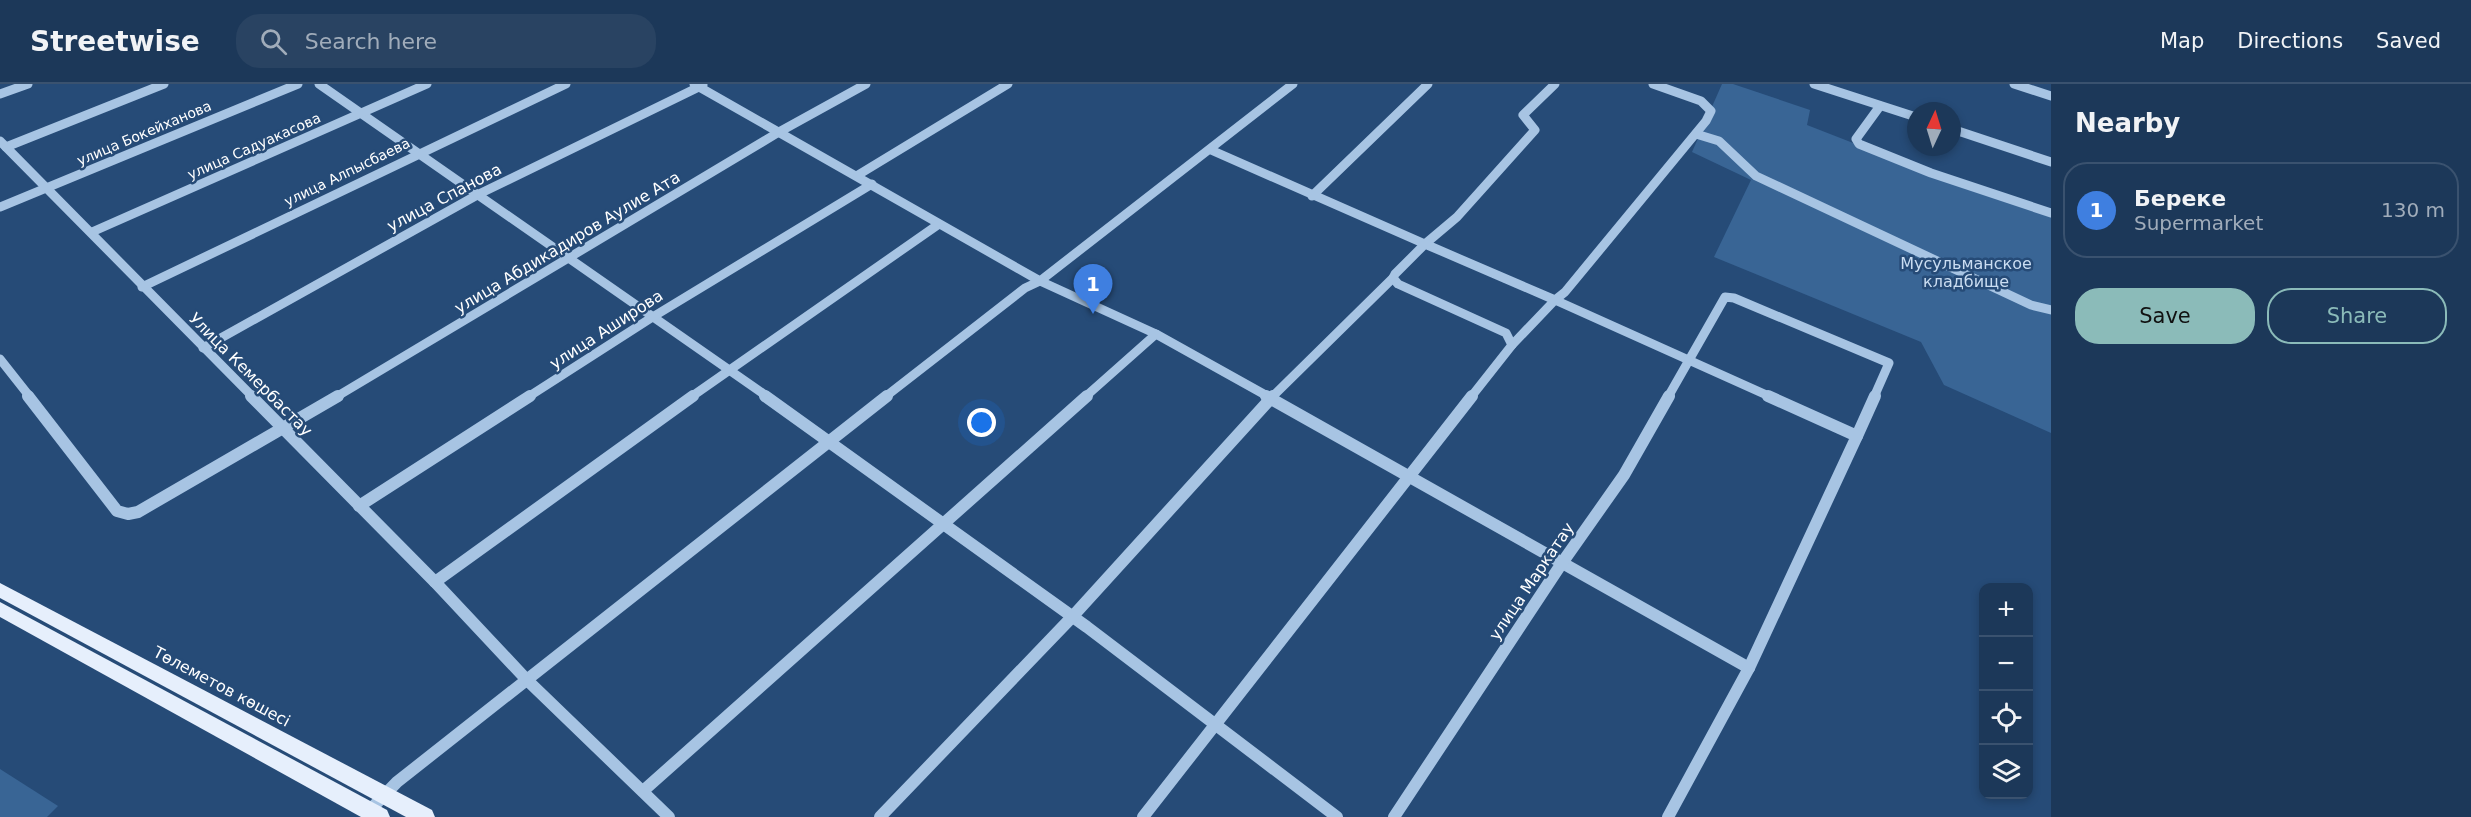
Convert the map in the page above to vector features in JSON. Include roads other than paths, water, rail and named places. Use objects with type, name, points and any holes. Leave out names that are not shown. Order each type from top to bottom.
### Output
[{"type":"main road","name":"Төлеметов көшесі","points":[[0,590],[425,817]]},
{"type":"main road","points":[[0,609],[374,814]]},
{"type":"street","points":[[0,94],[28,84]]},
{"type":"street","points":[[3,144],[164,84]]},
{"type":"street","name":"улица Бокейханова","points":[[0,207],[298,84]]},
{"type":"street","points":[[320,84],[420,152],[651,318],[831,440],[1217,723],[1337,817]]},
{"type":"street","name":"улица Садуакасова","points":[[92,232],[427,84]]},
{"type":"street","name":"улица Алпысбаева","points":[[141,287],[566,84]]},
{"type":"street","name":"улица Абдикадиров Аулие Ата","points":[[0,359],[117,511],[128,514],[138,512],[285,428],[779,132],[866,84]]},
{"type":"street","points":[[858,175],[1008,84]]},
{"type":"street","points":[[374,814],[384,795],[526,679],[1025,288],[1040,280],[1211,150],[1293,84]]},
{"type":"street","points":[[1312,196],[1428,84]]},
{"type":"street","points":[[880,817],[1073,616],[1271,398],[1425,244],[1457,217],[1535,130],[1523,115],[1555,84]]},
{"type":"street","points":[[1143,817],[1512,345],[1565,292],[1696,134],[1711,111],[1708,105],[1653,84]]},
{"type":"street","points":[[1814,84],[1907,114]]},
{"type":"street","points":[[2014,84],[2051,96]]},
{"type":"street","points":[[700,85],[939,224],[1040,280],[1156,333],[1749,668]]},
{"type":"street","name":"улица Спанова","points":[[203,348],[479,194],[700,85]]},
{"type":"street","points":[[1880,106],[1856,139],[1859,144],[1931,173],[2051,213]]},
{"type":"street","points":[[1961,132],[2051,162]]},
{"type":"street","points":[[1696,134],[1719,141],[1756,177],[2031,305],[2051,309]]},
{"type":"street","name":"Улица Кемербастау","points":[[3,144],[92,232],[141,287],[285,428],[526,679],[669,817]]},
{"type":"street","points":[[1211,150],[1555,300],[1857,436],[1749,668],[1668,817]]},
{"type":"street","name":"улица Аширова","points":[[359,506],[651,318],[872,184]]},
{"type":"street","points":[[435,582],[728,371],[939,224]]},
{"type":"street","points":[[1393,278],[1398,284],[1506,333],[1512,345]]},
{"type":"street","name":"улица Маркатау","points":[[1394,817],[1562,563],[1624,475],[1725,297],[1734,298],[1889,363],[1857,436]]},
{"type":"street","points":[[643,791],[946,523],[1156,333]]},
{"type":"place","name":"Береке","points":[[1093,314]]},
{"type":"park label","name":"Мусульманское кладбище","points":[[1966,272]]}]
